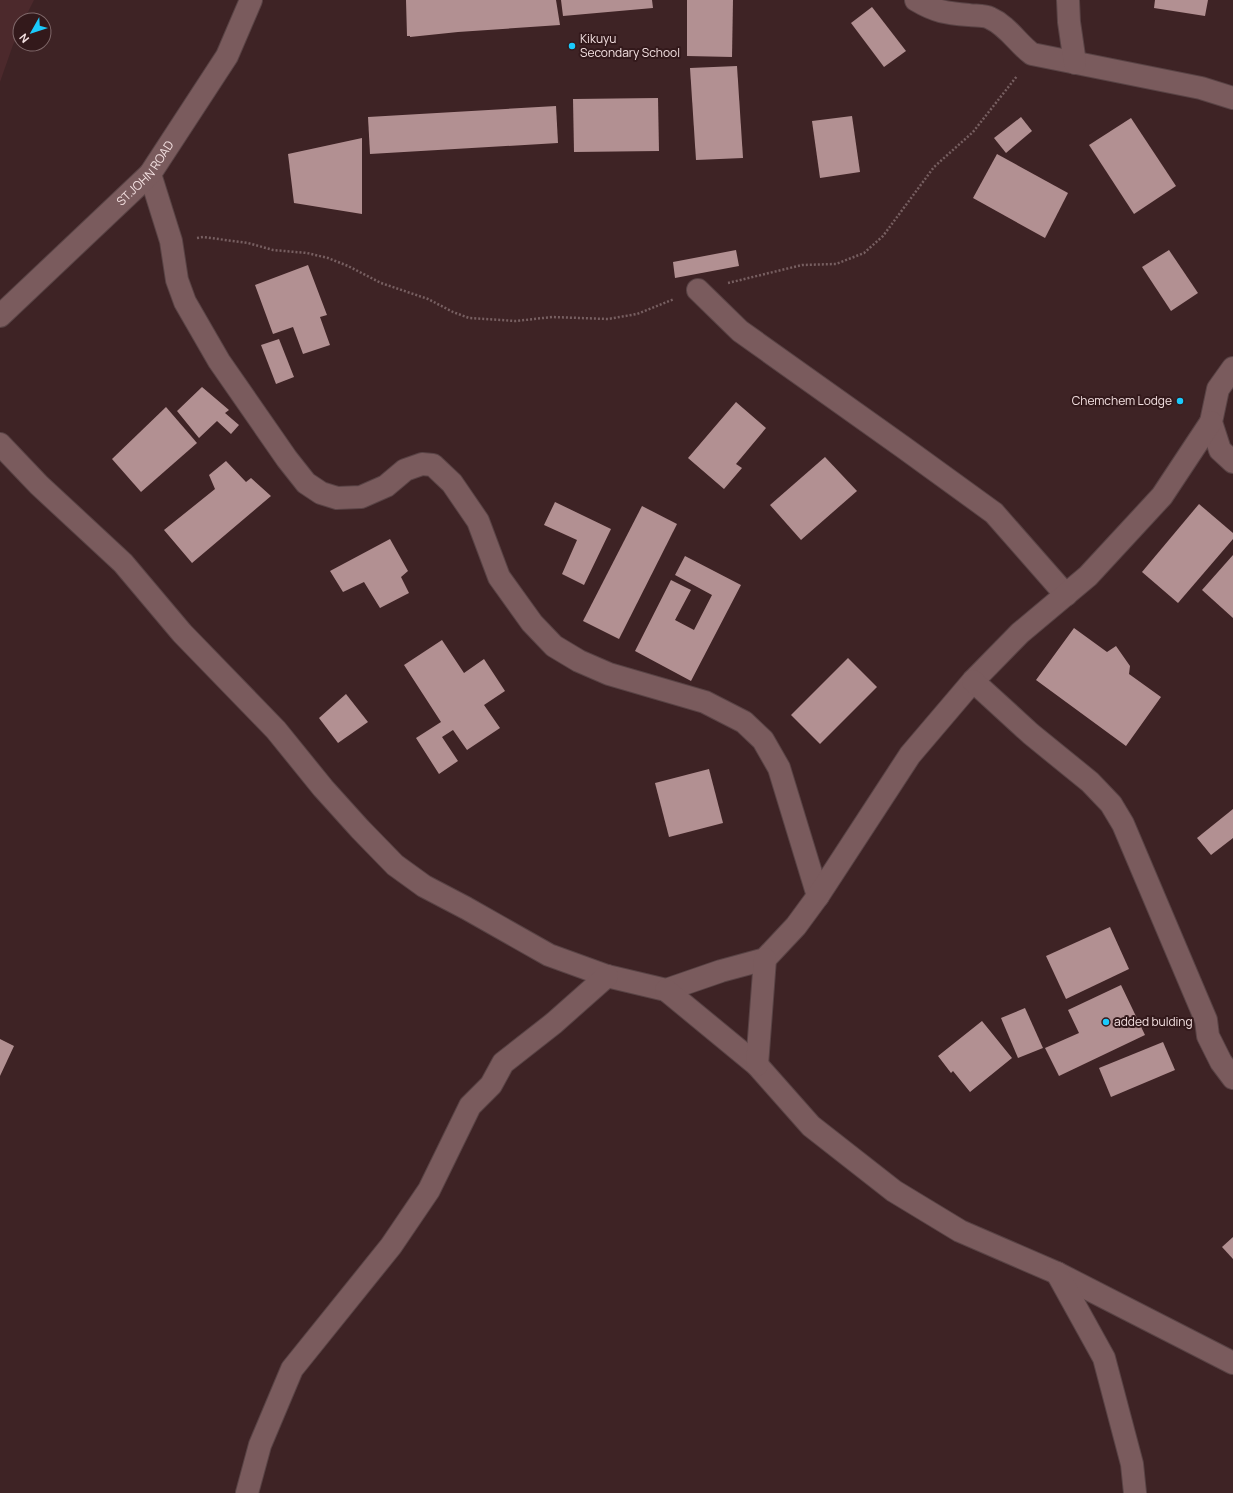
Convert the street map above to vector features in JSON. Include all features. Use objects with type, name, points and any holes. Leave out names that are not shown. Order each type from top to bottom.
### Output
[{"type":"street","name":"ST.JOHN ROAD","points":[[0,316],[150,174],[226,56],[251,0]]},
{"type":"street","points":[[916,0],[932,10],[989,17],[1010,31],[1023,48],[1032,54],[1201,88],[1233,98]]},
{"type":"street","points":[[1068,0],[1069,22],[1075,63]]},
{"type":"street","points":[[150,174],[171,241],[177,280],[185,302],[220,361],[287,459],[306,483],[321,493],[338,498],[361,497],[386,486],[405,470],[422,464],[432,465],[452,483],[478,521],[499,577],[532,623],[554,646],[578,661],[610,674],[705,702],[744,722],[763,740],[779,768],[818,896]]},
{"type":"street","points":[[698,290],[740,331],[994,513],[1066,595]]},
{"type":"street","points":[[666,990],[721,971],[765,959],[796,926],[818,896],[910,755],[973,681],[1020,633],[1088,576],[1162,496],[1211,422],[1218,389],[1233,368]]},
{"type":"street","points":[[1211,422],[1220,450],[1233,462]]},
{"type":"street","points":[[0,444],[39,485],[123,562],[182,633],[276,730],[323,788],[395,865],[424,886],[550,955],[607,976],[666,990],[757,1065],[811,1126],[894,1191],[960,1231],[1057,1273],[1233,1363]]},
{"type":"street","points":[[973,681],[1031,734],[1090,782],[1111,804],[1123,824],[1206,1020],[1208,1036],[1221,1062],[1233,1078]]},
{"type":"street","points":[[757,1065],[765,959]]},
{"type":"street","points":[[247,1493],[260,1445],[292,1369],[390,1246],[430,1190],[470,1106],[491,1084],[503,1063],[560,1018],[607,976]]},
{"type":"street","points":[[1057,1273],[1104,1358],[1132,1464],[1136,1493]]},
{"type":"path","points":[[171,241],[203,237],[248,243],[273,250],[328,258],[348,266],[381,283],[428,299],[453,312],[469,318],[516,321],[552,317],[608,319],[636,314],[698,290],[802,265],[836,264],[864,253],[883,236],[934,167],[973,132],[1006,92],[1032,54]]},
{"type":"shaded area","points":[[0,0],[34,0],[28,12],[12,12],[12,48],[0,82]]},
{"type":"building","points":[[406,0],[556,0],[560,25],[410,37],[407,36]]},
{"type":"building","points":[[561,0],[652,0],[653,8],[563,16]]},
{"type":"building","points":[[687,0],[733,0],[732,57],[687,56]]},
{"type":"building","points":[[1155,0],[1208,0],[1205,16],[1154,8]]},
{"type":"building","points":[[872,7],[906,51],[884,67],[851,23]]},
{"type":"building","points":[[737,66],[743,158],[696,160],[690,68]]},
{"type":"building","points":[[658,98],[659,151],[574,152],[573,99]]},
{"type":"building","points":[[556,106],[558,143],[370,154],[368,117]]},
{"type":"building","points":[[852,116],[860,172],[820,178],[812,121]]},
{"type":"building","points":[[1021,117],[1032,131],[1006,153],[994,138]]},
{"type":"building","points":[[1131,118],[1176,186],[1134,214],[1089,145]]},
{"type":"building","points":[[362,138],[362,214],[294,203],[288,154]]},
{"type":"building","points":[[997,154],[1068,193],[1045,238],[973,198]]},
{"type":"building","points":[[736,250],[739,266],[675,278],[673,262]]},
{"type":"building","points":[[1169,250],[1198,293],[1171,311],[1142,267]]},
{"type":"building","points":[[308,265],[327,315],[320,317],[330,345],[303,354],[293,327],[273,334],[255,285]]},
{"type":"building","points":[[279,339],[294,377],[276,384],[261,345]]},
{"type":"building","points":[[202,387],[229,410],[225,413],[239,425],[231,434],[217,421],[199,438],[177,411]]},
{"type":"building","points":[[736,402],[766,428],[736,464],[742,468],[724,489],[688,458]]},
{"type":"building","points":[[166,407],[197,443],[141,492],[112,459]]},
{"type":"building","points":[[825,457],[857,491],[801,540],[770,505]]},
{"type":"building","points":[[226,461],[246,482],[251,478],[271,496],[192,563],[164,530],[215,489],[209,475]]},
{"type":"building","points":[[555,502],[611,529],[584,585],[562,574],[577,540],[544,525]]},
{"type":"building","points":[[1199,504],[1233,533],[1233,539],[1178,603],[1142,572]]},
{"type":"building","points":[[642,506],[677,524],[619,639],[583,621]]},
{"type":"building","points":[[390,539],[408,571],[401,577],[409,593],[380,608],[364,582],[343,592],[330,571]]},
{"type":"building","points":[[1233,555],[1233,618],[1202,590]]},
{"type":"building","points":[[685,556],[741,585],[691,681],[635,651],[671,580],[691,590],[675,620],[694,630],[712,595],[675,575]]},
{"type":"building","points":[[1074,628],[1107,652],[1116,646],[1130,666],[1129,674],[1161,697],[1126,746],[1036,680]]},
{"type":"building","points":[[442,640],[464,673],[484,659],[505,691],[484,705],[500,728],[467,750],[453,730],[442,737],[458,761],[439,774],[416,738],[441,722],[404,665]]},
{"type":"building","points":[[848,658],[877,687],[820,744],[791,715]]},
{"type":"building","points":[[346,694],[368,722],[338,743],[319,718]]},
{"type":"building","points":[[709,769],[723,823],[669,837],[655,783]]},
{"type":"building","points":[[1233,809],[1233,838],[1211,855],[1197,838]]},
{"type":"building","points":[[1110,927],[1129,969],[1066,999],[1046,956]]},
{"type":"building","name":"added bulding","points":[[1121,985],[1145,1035],[1059,1076],[1045,1048],[1079,1033],[1068,1010]]},
{"type":"building","points":[[1025,1008],[1043,1048],[1018,1058],[1001,1018]]},
{"type":"building","points":[[982,1021],[1012,1058],[970,1092],[953,1071],[951,1073],[938,1056]]},
{"type":"building","points":[[0,1039],[14,1046],[0,1076]]},
{"type":"building","points":[[1163,1042],[1175,1070],[1111,1097],[1099,1068]]},
{"type":"building","points":[[1233,1237],[1233,1259],[1222,1247]]},
{"type":"place","name":"Kikuyu Secondary School","points":[[572,46]]},
{"type":"place","name":"Chemchem Lodge","points":[[1180,401]]},
{"type":"place","name":"added bulding","points":[[1106,1022]]}]
